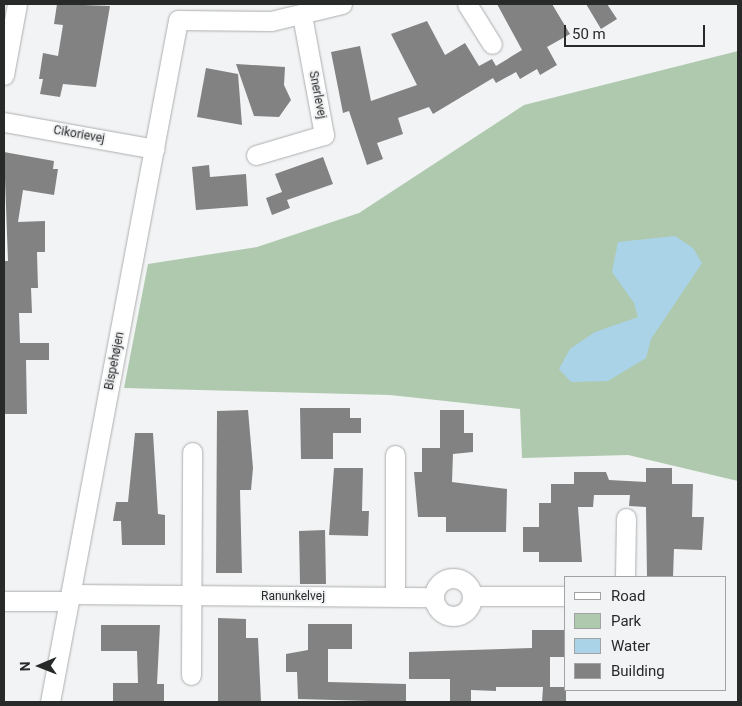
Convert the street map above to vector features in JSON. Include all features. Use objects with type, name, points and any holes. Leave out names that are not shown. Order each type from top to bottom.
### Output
[{"type":"street","points":[[4,75],[16,4]]},
{"type":"street","points":[[302,15],[342,4]]},
{"type":"street","points":[[467,4],[492,44]]},
{"type":"street","name":"Bispehøjen","points":[[50,702],[178,20],[248,22],[302,15]]},
{"type":"street","name":"Snerlevej","points":[[256,156],[324,135],[302,15]]},
{"type":"street","name":"Cikorievej","points":[[4,122],[155,149]]},
{"type":"street","points":[[191,675],[192,452]]},
{"type":"street","points":[[394,596],[395,455]]},
{"type":"street","points":[[625,576],[626,518]]},
{"type":"street","points":[[450,578],[464,582],[472,596],[465,612],[453,616],[442,612],[434,597],[438,585],[450,578]]},
{"type":"street","points":[[472,596],[564,596]]},
{"type":"street","name":"Ranunkelvej","points":[[4,601],[70,597],[434,597]]},
{"type":"green space","points":[[738,51],[738,481],[628,455],[522,458],[520,409],[390,395],[124,388],[148,264],[257,247],[359,213],[524,105]]},
{"type":"water","points":[[675,236],[693,248],[702,263],[651,339],[646,358],[608,381],[571,382],[559,369],[570,349],[595,332],[638,317],[634,303],[612,272],[618,242]]},
{"type":"building","points":[[57,4],[110,6],[96,87],[63,84],[60,97],[40,94],[43,79],[39,79],[43,53],[58,56],[63,25],[54,24]]},
{"type":"building","points":[[497,4],[552,4],[570,34],[547,47],[557,65],[540,75],[537,69],[520,79],[516,72],[496,83],[493,78],[433,114],[429,107],[398,118],[403,134],[377,143],[383,159],[367,165],[349,111],[343,113],[331,52],[360,46],[371,101],[417,85],[391,34],[427,21],[445,55],[465,43],[479,66],[492,59],[496,66],[522,50]]},
{"type":"building","points":[[586,4],[607,4],[617,19],[601,29]]},
{"type":"building","points":[[236,64],[285,67],[284,85],[291,100],[279,117],[254,116]]},
{"type":"building","points":[[206,68],[238,74],[242,125],[197,117]]},
{"type":"building","points":[[4,152],[54,161],[53,169],[58,169],[54,195],[23,190],[18,222],[45,221],[45,252],[37,252],[38,288],[31,288],[32,313],[19,313],[20,343],[49,343],[49,360],[26,360],[27,414],[4,414],[4,261],[8,261]]},
{"type":"building","points":[[323,157],[333,184],[287,200],[290,208],[272,215],[266,198],[282,192],[275,174]]},
{"type":"building","points":[[209,165],[210,177],[246,174],[248,206],[196,210],[192,167]]},
{"type":"building","points":[[300,408],[350,408],[350,418],[361,418],[361,433],[333,433],[333,459],[301,459]]},
{"type":"building","points":[[248,410],[253,468],[251,490],[240,490],[242,573],[216,573],[217,411]]},
{"type":"building","points":[[440,410],[464,410],[464,433],[473,433],[473,452],[453,454],[452,482],[507,489],[506,532],[446,532],[446,517],[418,517],[414,472],[422,472],[422,448],[440,448]]},
{"type":"building","points":[[135,433],[153,433],[158,514],[165,515],[165,545],[122,545],[121,521],[113,521],[116,502],[128,502]]},
{"type":"building","points":[[334,468],[363,468],[362,511],[369,511],[368,536],[329,535]]},
{"type":"building","points":[[646,468],[672,468],[672,484],[693,484],[692,517],[704,517],[702,550],[674,549],[673,576],[647,576],[646,507],[629,506],[630,495],[594,495],[593,507],[578,507],[582,562],[539,562],[539,552],[523,552],[523,527],[539,527],[539,503],[551,503],[551,484],[574,484],[574,472],[606,472],[609,480],[646,482]]},
{"type":"building","points":[[325,530],[326,584],[300,584],[299,531]]},
{"type":"building","points":[[218,618],[246,619],[246,638],[258,638],[261,702],[218,702]]},
{"type":"building","points":[[308,624],[352,624],[352,649],[328,649],[328,682],[406,684],[406,702],[298,699],[297,672],[286,672],[286,654],[308,650]]},
{"type":"building","points":[[101,625],[160,625],[157,684],[164,684],[164,702],[113,702],[113,683],[138,683],[137,651],[101,651]]},
{"type":"building","points":[[532,630],[564,630],[564,657],[550,657],[550,687],[564,687],[566,702],[542,702],[543,687],[496,687],[496,691],[471,690],[471,702],[450,702],[450,679],[409,679],[409,652],[532,648]]}]
